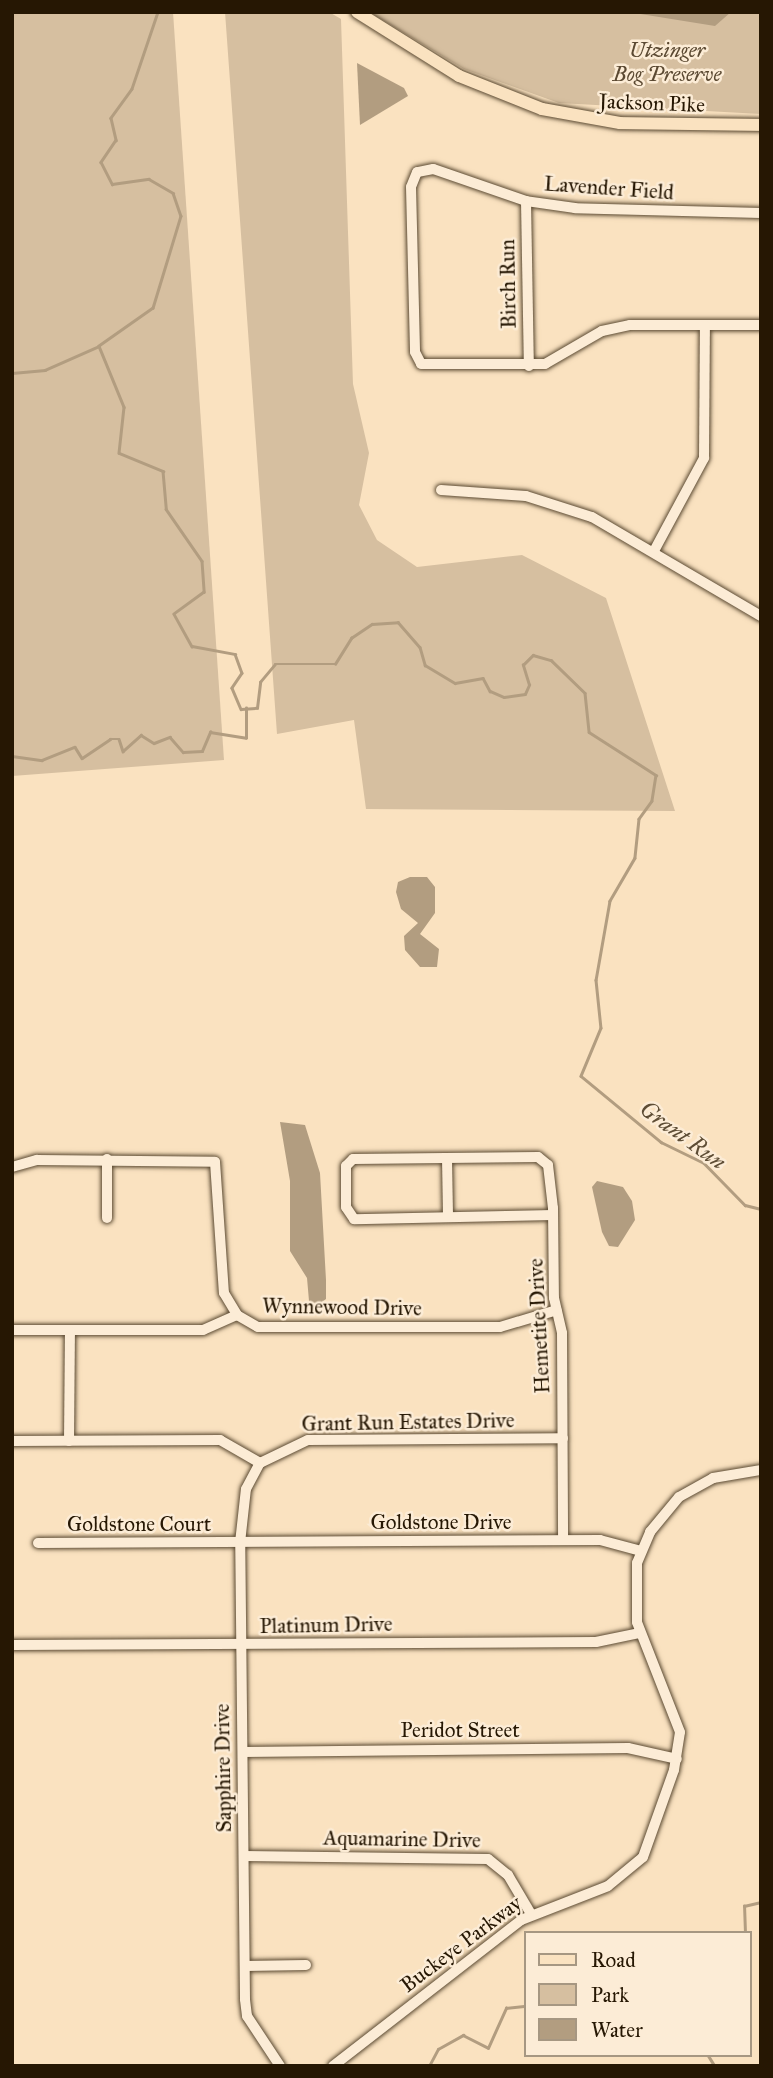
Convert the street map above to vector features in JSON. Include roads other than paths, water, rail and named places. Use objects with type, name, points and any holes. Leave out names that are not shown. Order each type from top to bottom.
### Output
[{"type":"main road","name":"Jackson Pike","points":[[359,13],[450,72],[542,109],[620,123],[761,125]]},
{"type":"street","name":"Lavender Field","points":[[529,366],[421,364],[415,352],[412,200],[417,172],[433,169],[526,201],[622,212],[761,212]]},
{"type":"street","name":"Birch Run","points":[[526,201],[529,366]]},
{"type":"street","points":[[529,366],[556,361],[615,327],[761,325]]},
{"type":"street","points":[[654,551],[704,458],[705,326]]},
{"type":"street","points":[[441,490],[536,499],[592,517],[761,616]]},
{"type":"street","name":"Hemetite Drive","points":[[447,1158],[538,1157],[550,1170],[563,1438],[563,1540]]},
{"type":"street","points":[[448,1217],[447,1158],[353,1160],[345,1188],[354,1219],[553,1215]]},
{"type":"street","points":[[107,1159],[107,1218]]},
{"type":"street","name":"Wynnewood Drive","points":[[12,1167],[37,1160],[215,1162],[221,1276],[237,1315],[268,1329],[478,1328],[557,1310]]},
{"type":"street","points":[[12,1330],[203,1330],[237,1315]]},
{"type":"street","points":[[69,1441],[70,1332]]},
{"type":"street","name":"Grant Run Estates Drive","points":[[260,1463],[308,1440],[563,1438]]},
{"type":"street","points":[[12,1441],[220,1440],[260,1463]]},
{"type":"street","name":"Sapphire Drive","points":[[260,1463],[242,1504],[240,1543],[244,1966],[247,2016],[280,2066]]},
{"type":"street","name":"Buckeye Parkway","points":[[333,2066],[531,1914],[608,1886],[634,1868],[653,1838],[677,1759],[675,1705],[640,1633],[633,1589],[641,1550],[662,1515],[690,1489],[723,1474],[761,1470]]},
{"type":"street","name":"Goldstone Drive","points":[[240,1543],[600,1539],[641,1550]]},
{"type":"street","name":"Goldstone Court","points":[[38,1544],[240,1543]]},
{"type":"street","name":"Platinum Drive","points":[[12,1644],[240,1646],[596,1642],[640,1633]]},
{"type":"street","name":"Peridot Street","points":[[243,1752],[628,1748],[677,1759]]},
{"type":"street","name":"Aquamarine Drive","points":[[244,1856],[488,1859],[508,1875],[531,1914]]},
{"type":"street","points":[[244,1966],[306,1965]]},
{"type":"water","points":[[628,12],[731,12],[715,26]]},
{"type":"water","points":[[357,63],[404,88],[408,96],[360,125]]},
{"type":"water","points":[[410,877],[427,877],[435,887],[435,913],[420,934],[439,949],[437,967],[420,967],[405,950],[404,936],[418,923],[401,909],[396,892],[398,882]]},
{"type":"water","points":[[280,1122],[305,1125],[320,1173],[326,1299],[318,1305],[309,1301],[307,1278],[290,1251],[290,1181]]},
{"type":"water","points":[[597,1181],[623,1187],[632,1201],[635,1220],[618,1247],[609,1246],[602,1232],[592,1187]]},
{"type":"waterway","name":"Grant Run","points":[[158,12],[132,89],[111,118],[116,140],[101,162],[112,184],[149,179],[173,193],[181,216],[153,308],[99,346],[124,407],[119,453],[163,471],[166,509],[202,561],[204,592],[174,614],[192,646],[235,654],[242,673],[232,688],[241,709],[257,708],[260,682],[275,664],[335,664],[351,638],[372,624],[398,622],[420,647],[425,665],[455,683],[483,678],[490,691],[504,697],[525,694],[529,685],[523,665],[533,655],[551,660],[585,693],[589,732],[656,775],[652,801],[639,819],[635,858],[610,901],[596,980],[601,1028],[581,1076],[661,1142],[704,1163],[745,1205],[761,1209]]},
{"type":"waterway","points":[[12,373],[45,370],[99,346]]},
{"type":"waterway","points":[[12,756],[42,760],[75,747],[82,758],[110,739],[119,739],[123,751],[141,735],[154,743],[170,737],[183,752],[202,751],[210,732],[246,738],[246,708]]},
{"type":"waterway","name":"Grant Run","points":[[745,1931],[744,1906],[761,1902]]},
{"type":"waterway","name":"Grant Run","points":[[429,2066],[438,2049],[463,2035],[488,2048],[506,2008],[524,2006]]},
{"type":"waterway","points":[[709,2057],[715,2066]]},
{"type":"park label","name":"Utzinger Bog Preserve","points":[[667,62]]}]
